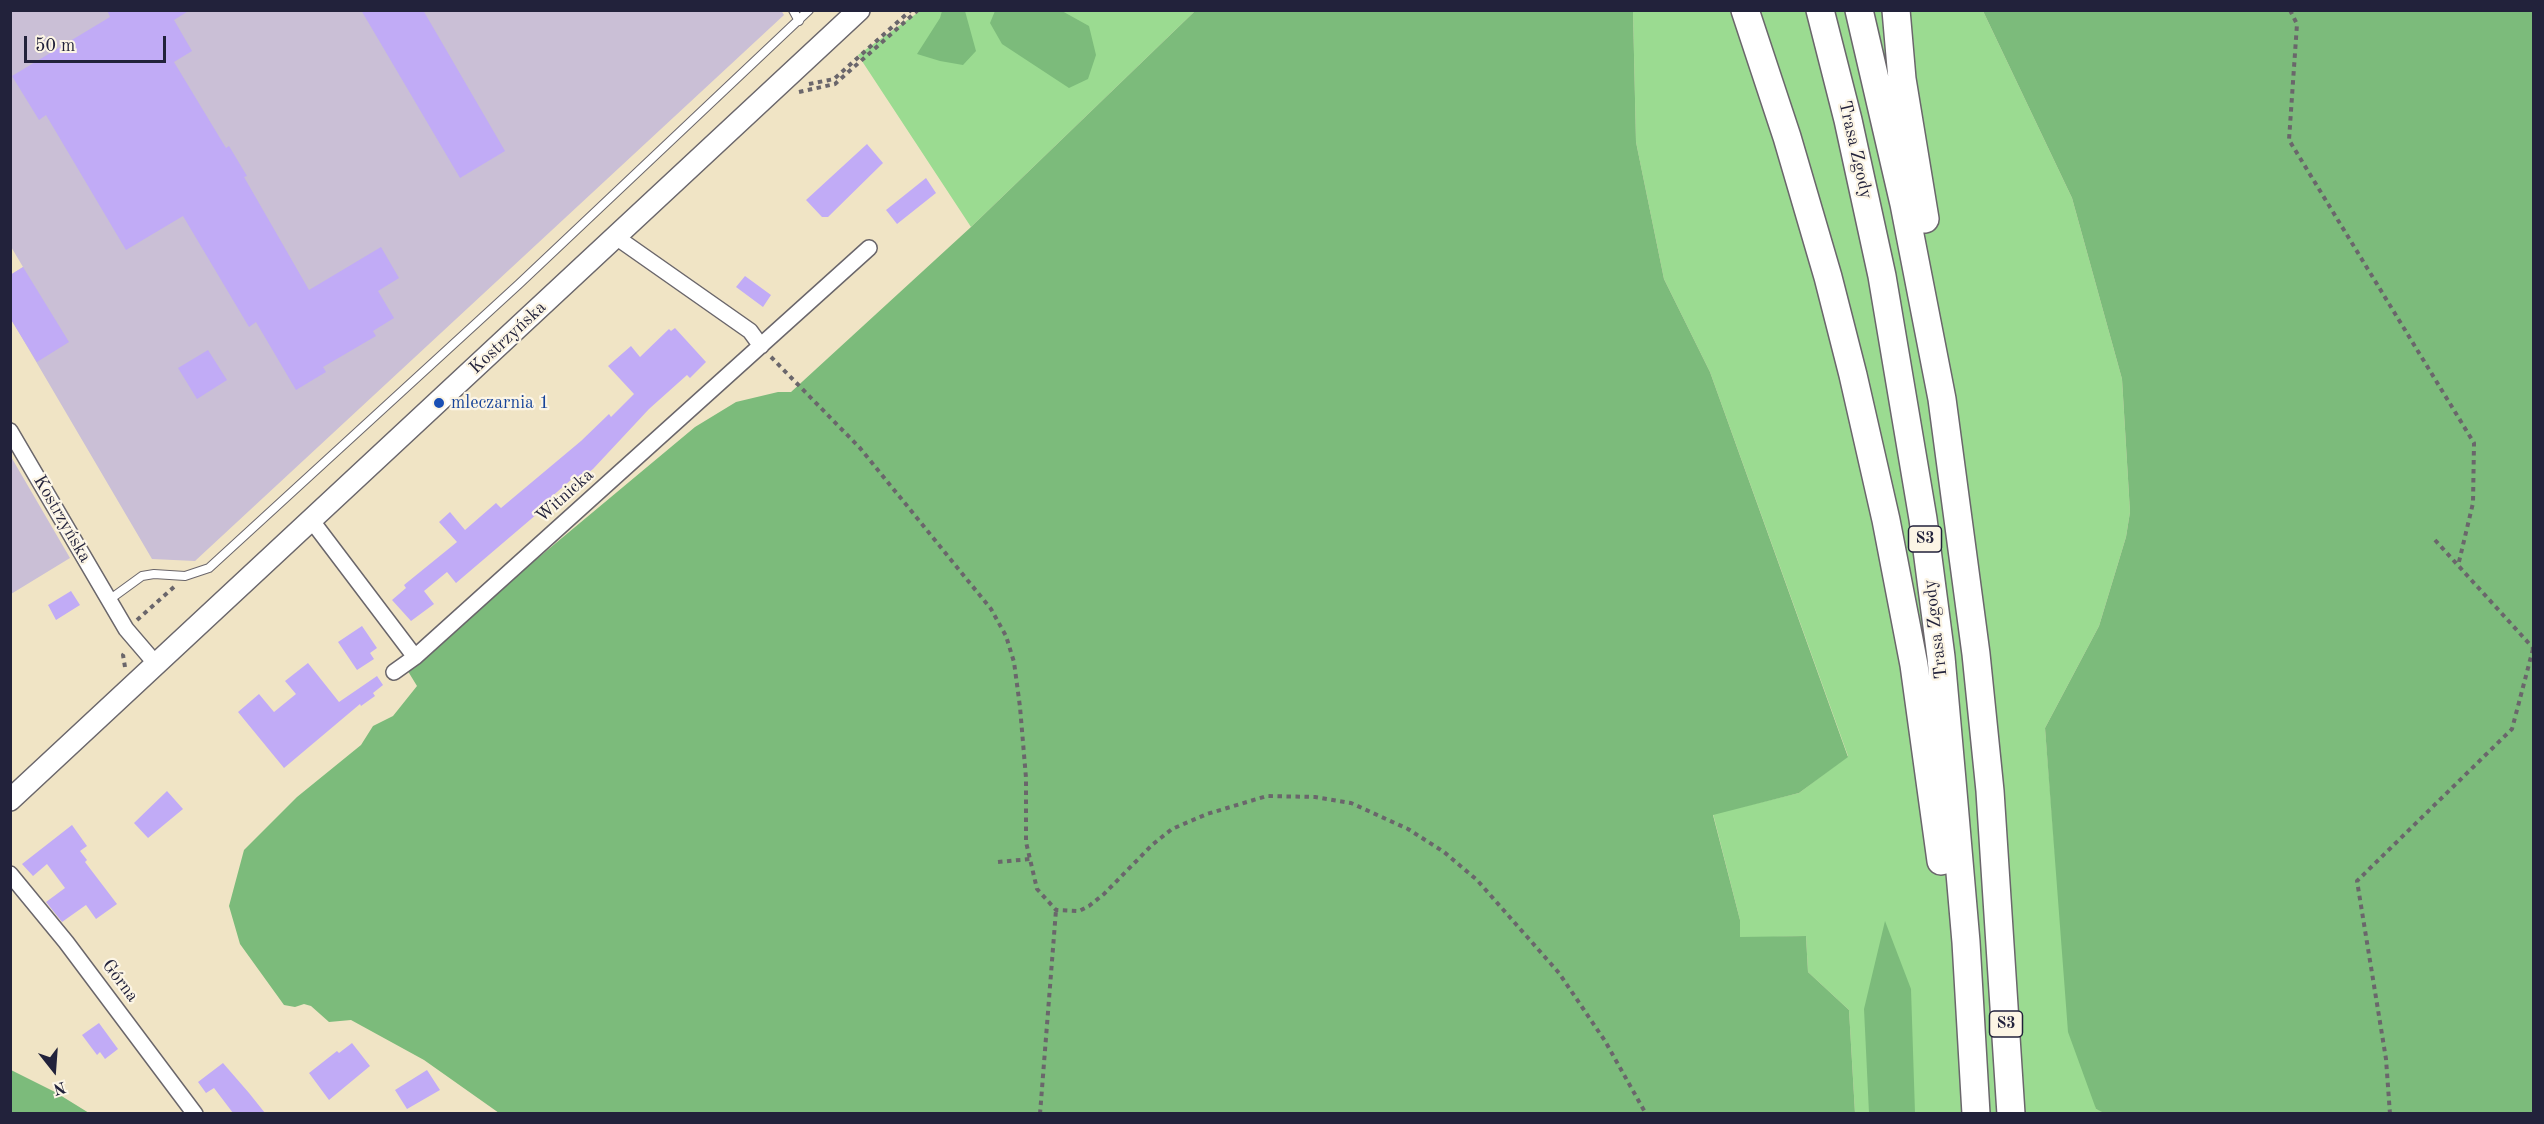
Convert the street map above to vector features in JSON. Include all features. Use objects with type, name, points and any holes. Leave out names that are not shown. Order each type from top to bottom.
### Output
[{"type":"highway","points":[[1746,10],[1787,137],[1828,277],[1886,520],[1914,665],[1934,794],[1951,944],[1974,1076]]},
{"type":"highway","name":"Trasa Zgody","points":[[1820,10],[1848,120],[1878,255],[1923,519],[1941,657],[1966,942],[1976,1113]]},
{"type":"highway","name":"Trasa Zgody","points":[[1859,10],[1904,204],[1942,399],[1976,654],[1990,791],[2011,1113]]},
{"type":"highway","points":[[1896,10],[1902,79],[1932,261],[1942,399]]},
{"type":"main road","name":"Kostrzyńska","points":[[10,800],[859,10]]},
{"type":"street","points":[[616,237],[750,331],[760,346]]},
{"type":"street","name":"Witnicka","points":[[394,672],[415,657],[869,248]]},
{"type":"street","name":"Kostrzyńska","points":[[10,431],[130,634],[156,664]]},
{"type":"street","points":[[312,521],[415,657]]},
{"type":"street","name":"Górna","points":[[10,874],[66,942],[195,1113]]},
{"type":"lane","points":[[793,10],[799,21]]},
{"type":"lane","points":[[109,600],[142,576],[154,574],[185,576],[209,568],[519,284],[809,10]]},
{"type":"path","points":[[790,100],[799,92],[835,84],[918,10]]},
{"type":"path","points":[[2290,10],[2297,24],[2289,140],[2474,443],[2473,503],[2458,566]]},
{"type":"path","points":[[760,346],[868,458],[991,609],[1006,636],[1014,662],[1020,707],[1026,778],[1026,842],[1037,889],[1056,910],[1079,911],[1089,906],[1104,894],[1152,845],[1172,829],[1206,814],[1267,796],[1315,797],[1351,803],[1408,829],[1444,852],[1477,880],[1559,973],[1605,1041],[1646,1113]]},
{"type":"path","points":[[2390,1113],[2386,1059],[2357,881],[2512,729],[2533,649],[2435,540]]},
{"type":"path","points":[[143,630],[137,621],[185,576]]},
{"type":"path","points":[[998,862],[1030,860]]},
{"type":"path","points":[[1040,1113],[1056,910]]},
{"type":"shaded area","points":[[781,10],[784,15],[195,561],[152,559],[11,319],[11,275],[23,267],[10,245],[10,11]]},
{"type":"shaded area","points":[[10,455],[70,558],[11,594],[10,594]]},
{"type":"green space","points":[[920,11],[1195,11],[971,227],[858,55]]},
{"type":"green space","points":[[942,11],[965,11],[976,51],[963,65],[917,54]]},
{"type":"green space","points":[[995,11],[1062,11],[1089,26],[1096,55],[1088,79],[1069,88],[1002,44],[990,23]]},
{"type":"green space","points":[[1195,11],[1633,11],[1636,142],[1664,279],[1710,372],[1848,757],[1799,793],[1713,815],[1740,920],[1740,937],[1806,936],[1808,972],[1849,1010],[1855,1113],[499,1113],[424,1060],[351,1020],[329,1022],[311,1006],[284,1005],[240,944],[229,906],[244,850],[297,797],[361,745],[373,726],[393,716],[417,686],[406,668],[695,427],[736,402],[778,392],[791,392],[971,227]]},
{"type":"green space","points":[[1633,11],[1983,11],[2072,198],[2122,379],[2130,512],[2126,537],[2099,626],[2045,728],[2055,852],[2096,1109],[2106,1113],[1855,1113],[1849,1010],[1808,972],[1806,936],[1740,938],[1740,920],[1713,814],[1799,793],[1848,756],[1710,372],[1664,279],[1636,142]]},
{"type":"green space","points":[[1983,11],[2533,11],[2533,1113],[2106,1114],[2096,1109],[2068,1032],[2045,728],[2099,626],[2126,537],[2130,512],[2122,379],[2072,198]]},
{"type":"green space","points":[[1885,921],[1911,989],[1915,1113],[1869,1113],[1864,1009]]},
{"type":"green space","points":[[11,1070],[55,1092],[89,1113],[11,1113]]},
{"type":"building","points":[[107,10],[190,10],[174,20],[192,51],[174,62],[226,148],[229,146],[247,176],[244,177],[309,290],[381,247],[399,278],[378,291],[394,318],[373,331],[376,336],[323,367],[326,372],[296,390],[256,322],[249,327],[183,216],[126,250],[46,115],[39,120],[12,76],[110,17]]},
{"type":"building","points":[[361,10],[423,10],[505,151],[460,178]]},
{"type":"building","points":[[867,144],[883,163],[828,217],[822,217],[806,200]]},
{"type":"building","points":[[926,178],[936,193],[897,224],[886,210]]},
{"type":"building","points":[[23,267],[69,342],[37,362],[10,318],[10,275]]},
{"type":"building","points":[[745,276],[771,295],[763,307],[736,287]]},
{"type":"building","points":[[675,328],[706,362],[690,378],[687,375],[649,409],[593,469],[575,483],[572,479],[542,505],[544,508],[456,583],[447,572],[424,591],[434,604],[411,621],[392,600],[406,588],[404,585],[457,542],[439,522],[450,512],[465,530],[496,503],[501,508],[581,441],[609,414],[611,417],[634,394],[608,366],[631,346],[640,357],[669,329],[671,331]]},
{"type":"building","points":[[208,350],[227,380],[197,399],[178,368]]},
{"type":"building","points":[[71,591],[80,605],[56,620],[48,605]]},
{"type":"building","points":[[362,626],[377,648],[370,653],[374,659],[357,670],[338,642]]},
{"type":"building","points":[[308,663],[339,702],[377,676],[383,685],[373,693],[375,696],[361,706],[360,704],[284,768],[238,712],[259,694],[274,712],[296,694],[285,681]]},
{"type":"building","points":[[167,791],[183,809],[148,838],[134,823]]},
{"type":"building","points":[[72,825],[87,846],[80,851],[87,860],[85,862],[117,904],[96,919],[86,905],[62,922],[46,902],[65,888],[47,864],[33,876],[22,864]]},
{"type":"building","points":[[99,1023],[118,1049],[105,1059],[100,1052],[97,1055],[82,1035]]},
{"type":"building","points":[[352,1043],[370,1066],[329,1100],[309,1073],[337,1051],[339,1053]]},
{"type":"building","points":[[223,1063],[265,1113],[233,1113],[214,1088],[206,1093],[198,1082]]},
{"type":"building","points":[[427,1070],[440,1090],[407,1109],[395,1090]]},
{"type":"place","name":"mleczarnia 1","points":[[439,403]]}]
